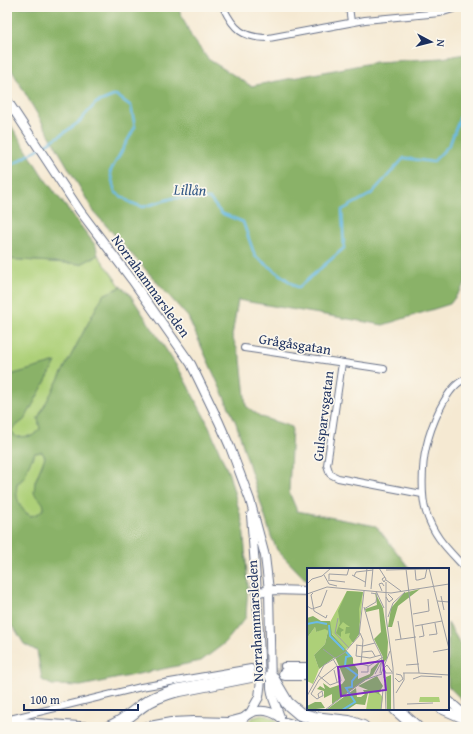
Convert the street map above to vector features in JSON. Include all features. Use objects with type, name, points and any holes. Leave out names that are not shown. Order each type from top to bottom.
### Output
[{"type":"highway","points":[[284,670],[307,674]]},
{"type":"highway","points":[[110,727],[123,721],[144,704],[163,694],[251,672]]},
{"type":"highway","points":[[271,676],[287,703],[300,714],[314,718],[349,722],[363,727]]},
{"type":"highway","points":[[397,710],[416,727]]},
{"type":"highway","points":[[345,727],[363,727]]},
{"type":"street","points":[[223,7],[230,21],[239,30],[250,36],[259,38],[269,38],[365,20],[440,13],[460,7]]},
{"type":"street","points":[[349,7],[351,22]]},
{"type":"street","name":"Norrahammarsleden","points":[[7,100],[80,211],[170,333],[191,364],[206,392],[228,440],[250,500],[265,556],[269,590],[273,698],[287,724]]},
{"type":"street","name":"Grågåsgatan","points":[[244,348],[384,369]]},
{"type":"street","name":"Gulsparvsgatan","points":[[342,363],[327,465],[330,474],[338,478],[422,494]]},
{"type":"street","points":[[464,380],[450,392],[431,429],[425,449],[422,494],[427,515],[439,539],[466,568]]},
{"type":"street","name":"Norrahammarsleden","points":[[238,727],[259,697],[261,680],[257,592],[250,500]]},
{"type":"street","points":[[257,592],[269,590],[307,591]]},
{"type":"street","points":[[284,670],[307,666]]},
{"type":"street","points":[[7,721],[142,687],[251,672]]},
{"type":"street","points":[[449,701],[466,716]]},
{"type":"street","points":[[144,727],[171,722],[194,720],[228,722],[247,716],[258,710],[266,710],[274,713],[287,724]]},
{"type":"street","points":[[443,710],[466,720]]},
{"type":"street","points":[[7,721],[93,727]]},
{"type":"green space","points":[[7,7],[178,7],[191,36],[208,59],[251,86],[376,62],[442,58],[466,54],[466,283],[450,304],[383,325],[238,300],[232,336],[241,359],[246,406],[261,417],[292,427],[289,492],[297,511],[376,526],[409,568],[307,568],[307,581],[277,550],[271,536],[236,423],[188,317],[94,212],[7,62]]},
{"type":"green space","points":[[7,119],[44,178],[96,246],[98,255],[81,264],[7,259]]},
{"type":"green space","points":[[98,255],[121,287],[103,295],[38,418],[40,429],[32,436],[16,438],[11,430],[25,419],[55,363],[7,376],[7,259],[81,264]]},
{"type":"green space","points":[[121,287],[129,293],[180,371],[206,420],[229,474],[243,524],[248,586],[246,617],[225,643],[201,661],[81,686],[52,685],[42,680],[37,651],[24,644],[15,629],[7,623],[7,502],[9,496],[7,490],[7,376],[56,362],[25,419],[11,430],[16,437],[32,436],[40,429],[38,418],[103,295]],"holes":[[[42,452],[45,457],[35,482],[34,493],[41,500],[44,506],[41,511],[31,516],[23,510],[19,503],[17,498],[17,484],[25,477],[27,468],[35,453]]]},
{"type":"green space","points":[[42,452],[45,457],[35,482],[42,497],[44,506],[41,512],[32,516],[23,510],[18,503],[17,484],[25,477],[27,468],[35,453]]},
{"type":"green space","points":[[449,625],[466,654],[466,704],[449,687]]},
{"type":"green space","points":[[262,715],[273,718],[281,727],[244,727],[252,718]]},
{"type":"waterway","name":"Lillån","points":[[7,163],[12,165],[61,135],[79,122],[96,103],[116,95],[131,106],[135,127],[110,172],[115,192],[131,203],[143,207],[173,198],[210,199],[221,213],[243,222],[255,256],[298,288],[344,248],[342,210],[371,194],[404,158],[433,162],[450,144],[460,117],[466,118]]},
{"type":"tunnel","points":[[251,668],[284,666]]},
{"type":"tunnel","points":[[251,676],[285,674]]}]
